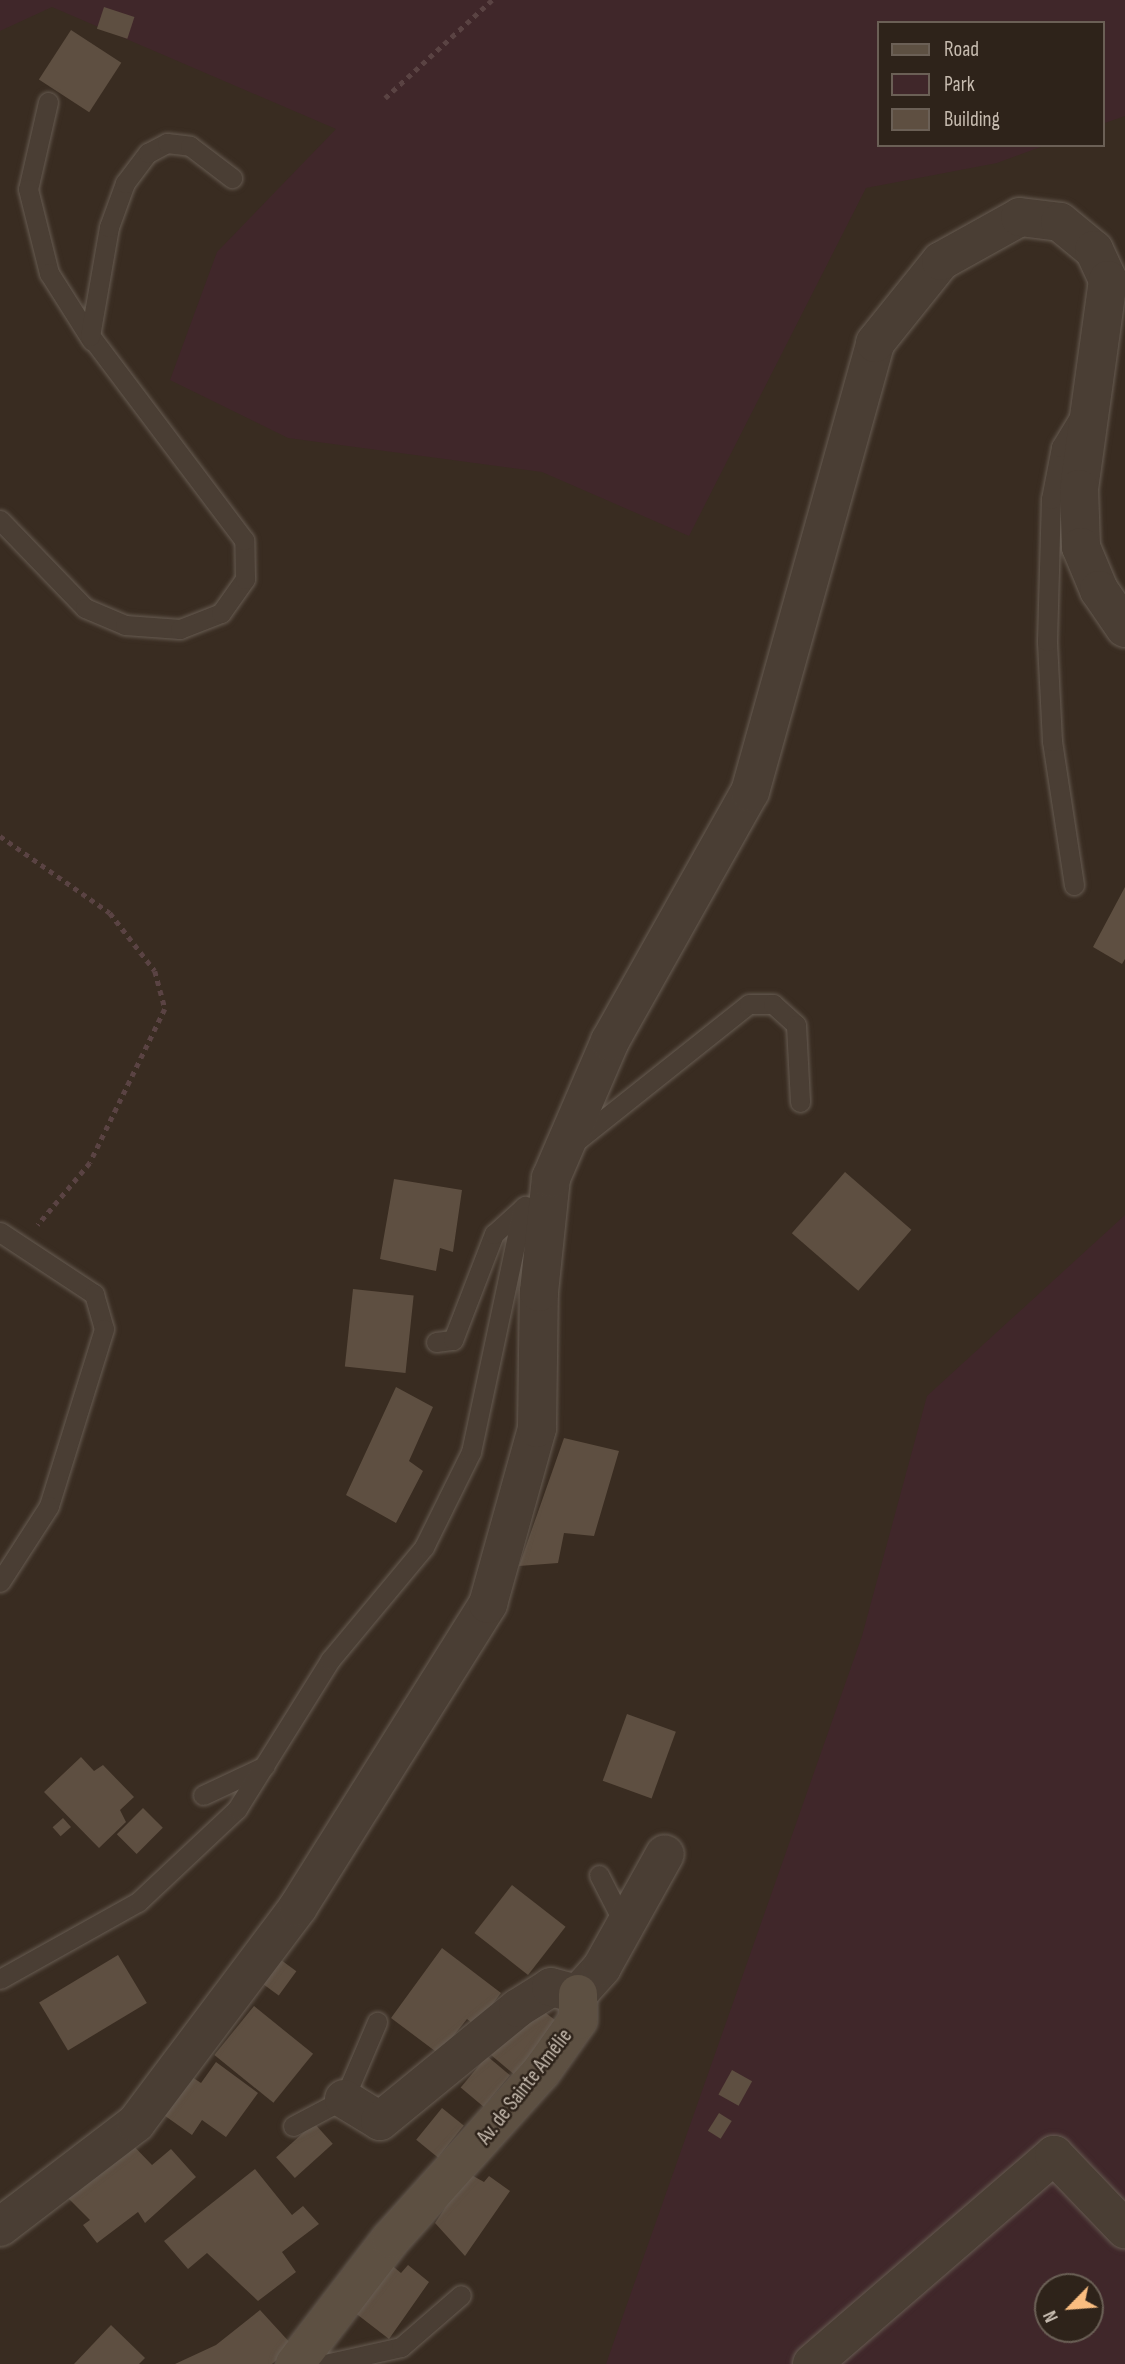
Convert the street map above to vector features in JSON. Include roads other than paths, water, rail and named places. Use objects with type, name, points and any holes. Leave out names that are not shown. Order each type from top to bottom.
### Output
[{"type":"street","points":[[0,2227],[136,2123],[298,1907],[488,1604],[537,1428],[536,1205],[610,1041],[750,792],[875,343],[941,261],[1020,218],[1060,222],[1094,250],[1108,280],[1079,489],[1081,547],[1098,590],[1125,628]]},
{"type":"street","points":[[344,2099],[380,2121],[517,2008],[551,1987],[578,1994],[625,1926],[665,1854]]},
{"type":"street","name":"Av. de Sainte Amélie","points":[[295,2364],[391,2239],[541,2072],[578,2020],[578,1994]]},
{"type":"street","points":[[812,2364],[1054,2155],[1125,2229]]},
{"type":"lane","points":[[0,520],[85,608],[125,625],[180,629],[221,613],[245,579],[244,540],[158,420],[92,341],[49,273],[27,189],[48,102]]},
{"type":"lane","points":[[92,341],[109,227],[125,183],[148,153],[167,143],[190,146],[232,178]]},
{"type":"lane","points":[[1074,886],[1052,741],[1051,499],[1061,447],[1094,390]]},
{"type":"lane","points":[[562,1152],[749,1004],[773,1004],[796,1025],[800,1102]]},
{"type":"lane","points":[[436,1342],[453,1340],[494,1234],[536,1205]]},
{"type":"lane","points":[[0,1979],[138,1902],[237,1810],[330,1660],[425,1547],[448,1505],[471,1452],[536,1205]]},
{"type":"lane","points":[[0,1232],[94,1294],[104,1329],[49,1506],[0,1583]]},
{"type":"lane","points":[[203,1796],[265,1766]]},
{"type":"lane","points":[[599,1875],[625,1926]]},
{"type":"lane","points":[[293,2126],[344,2099],[377,2022]]},
{"type":"lane","points":[[325,2364],[401,2347],[461,2295]]}]
